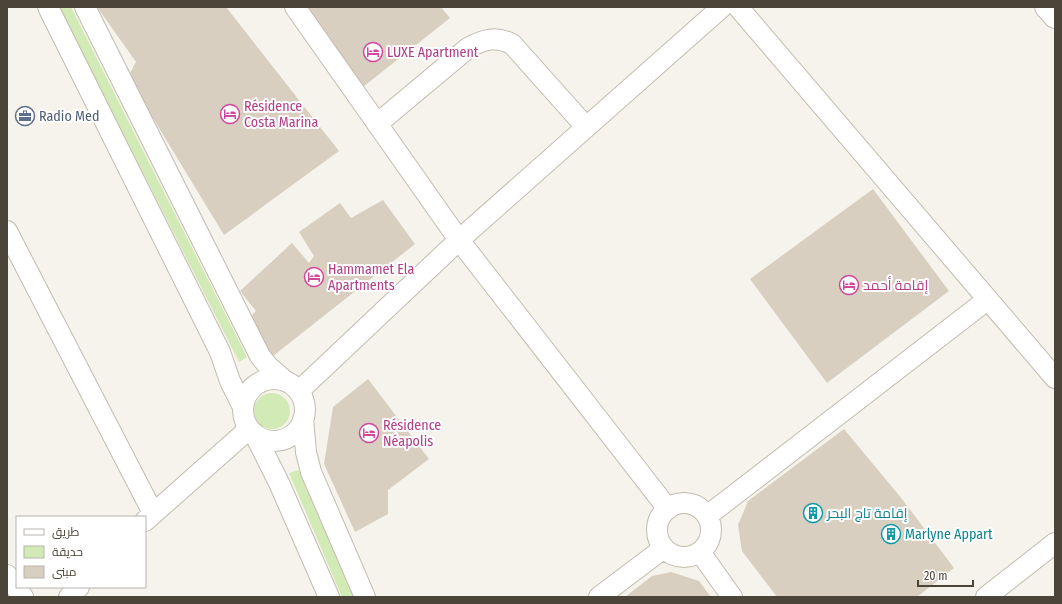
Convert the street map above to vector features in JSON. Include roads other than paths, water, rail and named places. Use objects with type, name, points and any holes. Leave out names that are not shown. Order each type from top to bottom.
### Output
[{"type":"street","points":[[48,7],[220,352],[230,382],[243,407]]},
{"type":"street","points":[[85,7],[256,349],[268,366],[291,386],[303,400],[305,410],[303,419],[297,430],[288,437],[270,440],[264,439],[251,431]]},
{"type":"street","points":[[295,7],[459,240],[668,509]]},
{"type":"street","points":[[291,386],[459,240],[722,7]]},
{"type":"street","points":[[738,7],[1055,378]]},
{"type":"street","points":[[1046,7],[1055,17]]},
{"type":"street","points":[[377,124],[468,48],[480,41],[492,38],[503,39],[512,44],[586,127]]},
{"type":"street","points":[[7,231],[149,517],[251,431]]},
{"type":"street","points":[[707,516],[987,300]]},
{"type":"street","points":[[291,386],[272,379],[262,381],[253,387],[246,396],[243,414],[279,483],[329,597]]},
{"type":"street","points":[[303,419],[306,452],[311,472],[365,597]]},
{"type":"street","points":[[678,504],[689,504],[700,508],[707,516],[711,533],[708,544],[700,552],[690,557],[678,556],[664,548],[659,538],[658,528],[661,517],[668,509],[678,504]]},
{"type":"street","points":[[986,597],[1055,543]]},
{"type":"street","points":[[599,597],[664,548]]},
{"type":"street","points":[[700,552],[732,597]]},
{"type":"street","points":[[7,576],[16,588]]},
{"type":"street","points":[[16,588],[23,597]]},
{"type":"street","points":[[69,597],[78,588]]},
{"type":"place","name":"LUXE Apartment","points":[[373,52]]},
{"type":"place","name":"Résidence Costa Marina","points":[[230,114]]},
{"type":"place","name":"Radio Med","points":[[25,116]]},
{"type":"place","name":"Hammamet Ela Apartments","points":[[314,277]]},
{"type":"place","name":"إقامة أحمد","points":[[849,285]]},
{"type":"place","name":"Résidence Néapolis","points":[[369,433]]},
{"type":"place","name":"إقامة تاج البحر","points":[[813,513]]},
{"type":"place","name":"Marlyne Appart","points":[[891,534]]}]
